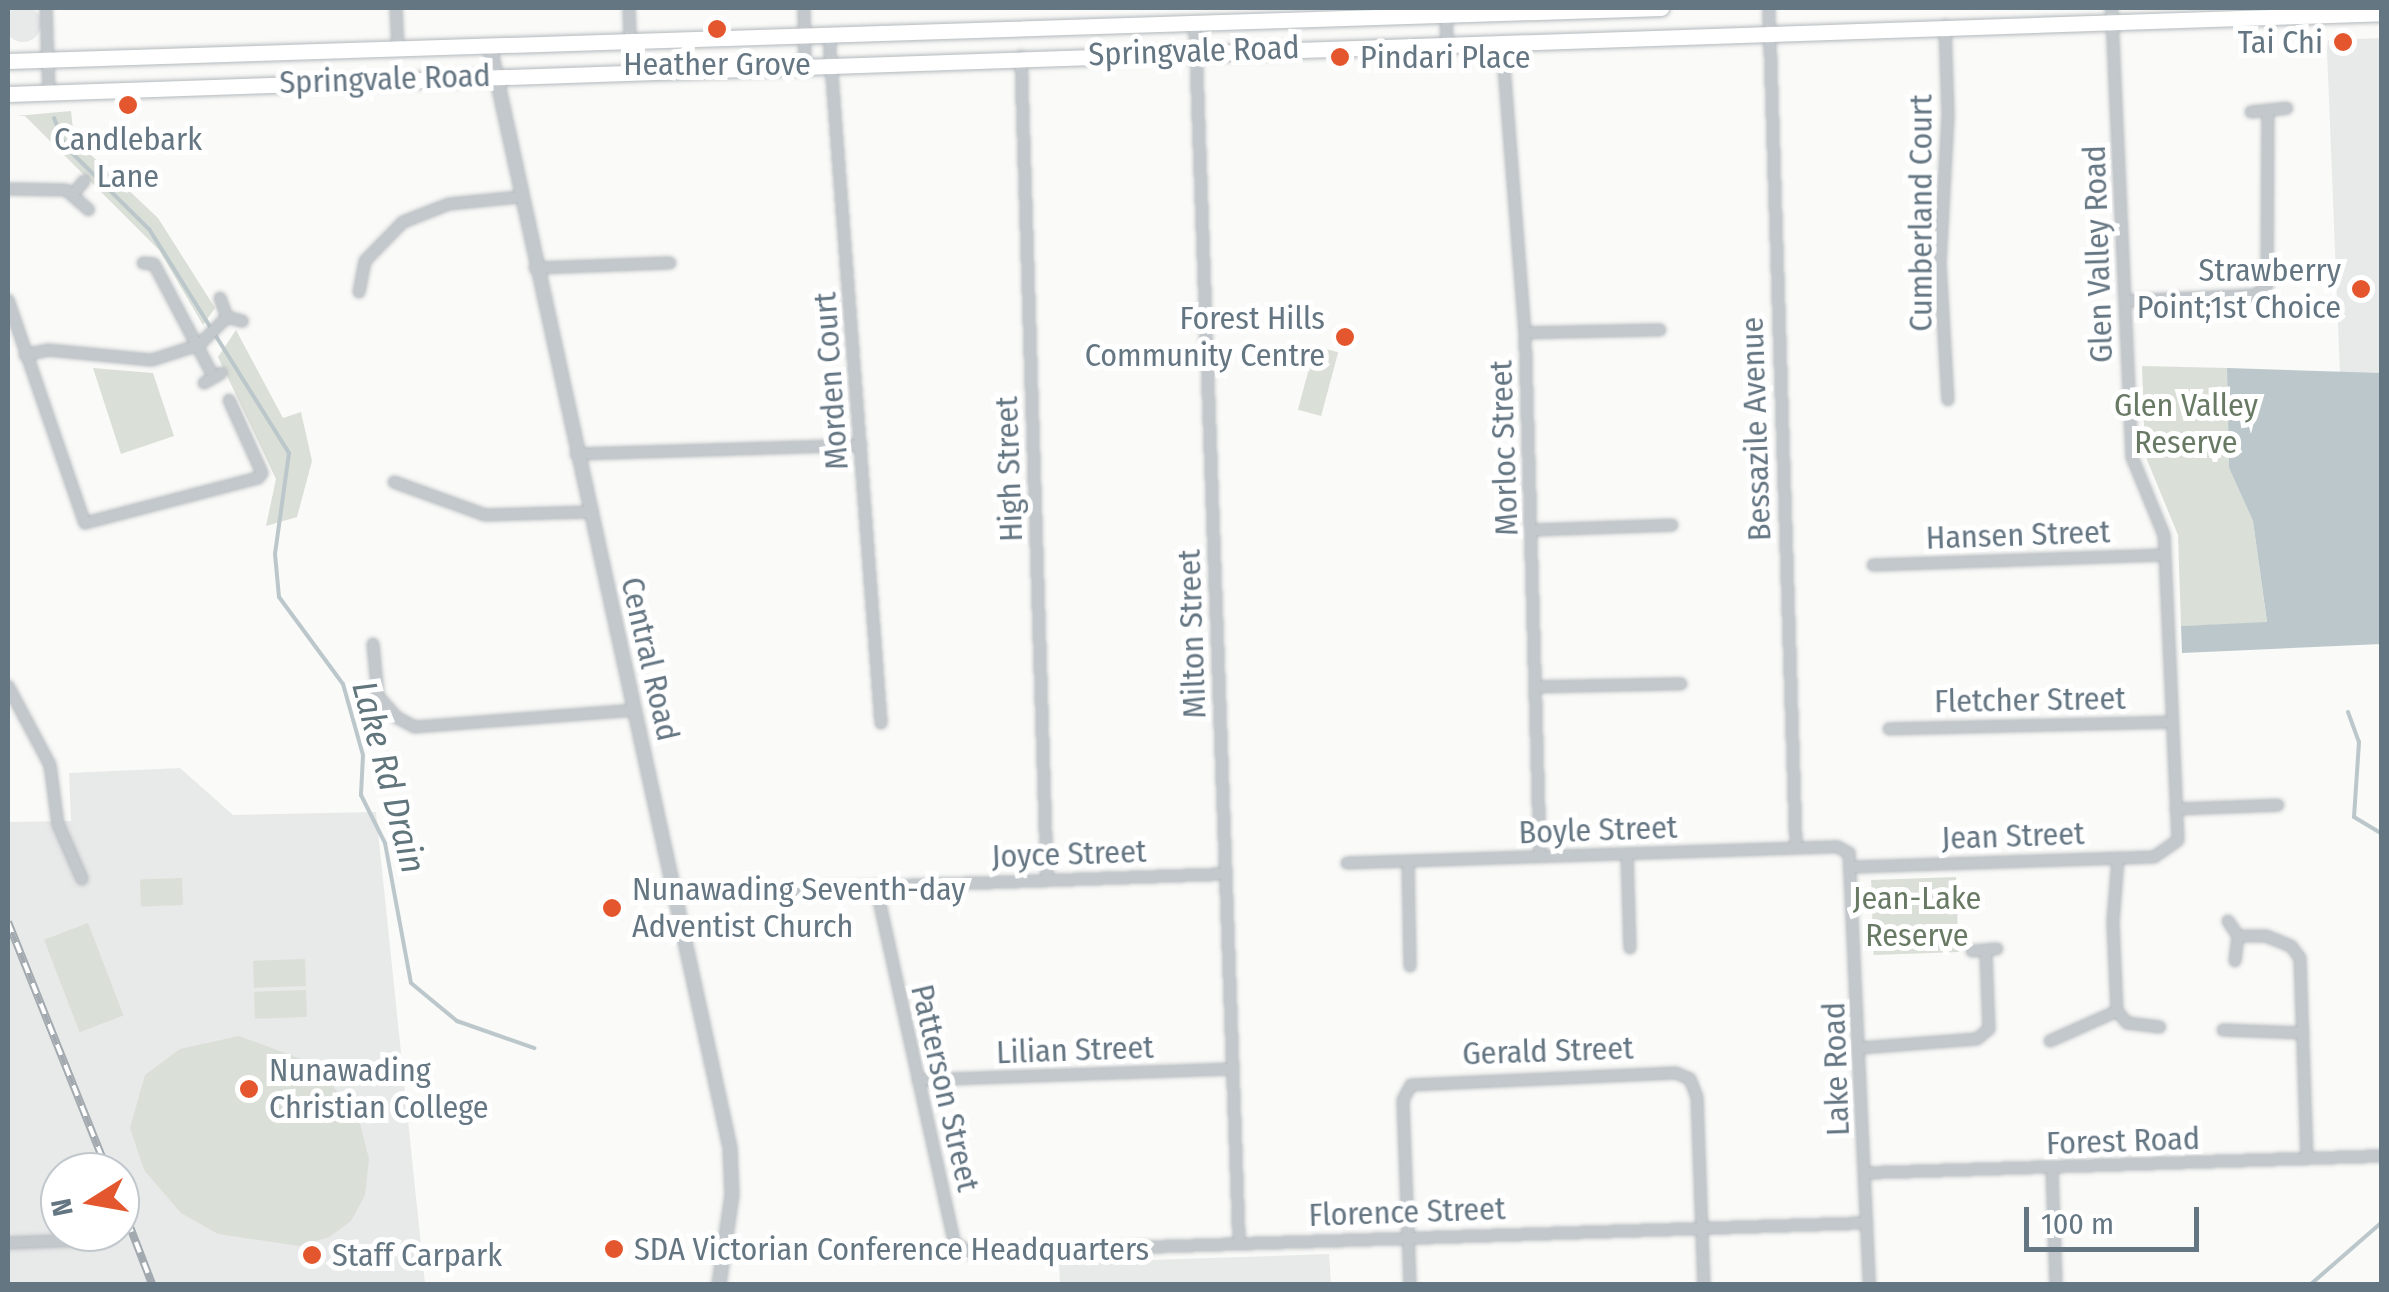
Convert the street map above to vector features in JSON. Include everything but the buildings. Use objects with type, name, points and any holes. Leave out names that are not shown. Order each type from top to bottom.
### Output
[{"type":"highway","name":"Springvale Road","points":[[8,61],[1196,24],[1446,11],[1661,8]]},
{"type":"highway","name":"Springvale Road","points":[[8,94],[1945,26],[2132,13],[2382,13]]},
{"type":"street","points":[[46,8],[49,92]]},
{"type":"street","points":[[396,8],[398,50]]},
{"type":"street","points":[[628,8],[630,43]]},
{"type":"street","points":[[804,8],[806,64]]},
{"type":"street","name":"Bessazile Avenue","points":[[1769,8],[1796,848]]},
{"type":"street","points":[[1446,11],[1447,42]]},
{"type":"street","name":"Glen Valley Road","points":[[2113,14],[2132,457],[2164,536],[2178,840],[2171,850]]},
{"type":"street","name":"Milton Street","points":[[1196,24],[1240,1243]]},
{"type":"street","name":"Cumberland Court","points":[[1945,26],[1948,115],[1940,263],[1948,400]]},
{"type":"street","name":"Morden Court","points":[[829,36],[880,723]]},
{"type":"street","name":"Morloc Street","points":[[1502,40],[1507,166],[1525,334],[1540,856]]},
{"type":"street","name":"Central Road","points":[[490,48],[492,75],[730,1148],[732,1196],[719,1284]]},
{"type":"street","name":"High Street","points":[[1020,56],[1047,880]]},
{"type":"street","points":[[2252,112],[2287,108]]},
{"type":"street","points":[[2125,301],[2255,295],[2267,286],[2268,110]]},
{"type":"street","points":[[74,193],[84,182]]},
{"type":"street","points":[[8,190],[74,193],[90,210]]},
{"type":"street","points":[[359,292],[365,261],[403,222],[449,204],[519,197]]},
{"type":"street","points":[[151,261],[199,345],[212,377]]},
{"type":"street","points":[[535,268],[670,263]]},
{"type":"street","points":[[220,298],[220,324]]},
{"type":"street","points":[[8,300],[85,523],[240,487],[262,472]]},
{"type":"street","points":[[25,355],[48,350],[138,362],[199,345],[220,324],[242,320]]},
{"type":"street","points":[[1525,334],[1660,330]]},
{"type":"street","points":[[230,400],[268,484]]},
{"type":"street","points":[[576,454],[862,445]]},
{"type":"street","points":[[394,482],[486,515],[589,512]]},
{"type":"street","points":[[1532,530],[1672,525]]},
{"type":"street","name":"Hansen Street","points":[[1873,565],[2165,555]]},
{"type":"street","points":[[373,644],[378,696],[396,717],[416,727],[634,710]]},
{"type":"street","points":[[1535,687],[1681,684]]},
{"type":"street","points":[[8,686],[53,772],[58,824],[82,879]]},
{"type":"street","name":"Fletcher Street","points":[[1888,729],[2172,722]]},
{"type":"street","points":[[2176,810],[2278,806]]},
{"type":"street","name":"Boyle Street","points":[[1347,862],[1796,848],[1849,853]]},
{"type":"street","name":"Jean Street","points":[[1854,867],[2118,858],[2171,850]]},
{"type":"street","name":"Lake Road","points":[[1849,853],[1854,867],[1869,1284]]},
{"type":"street","points":[[1627,854],[1630,948]]},
{"type":"street","points":[[2118,858],[2112,922],[2117,1011],[2127,1023],[2160,1027]]},
{"type":"street","points":[[1408,860],[1410,966]]},
{"type":"street","name":"Joyce Street","points":[[674,894],[1225,874]]},
{"type":"street","name":"Patterson Street","points":[[876,886],[954,1242]]},
{"type":"street","points":[[2228,921],[2238,936],[2235,962]]},
{"type":"street","points":[[2238,936],[2266,936],[2300,958],[2307,1160]]},
{"type":"street","points":[[1860,1048],[1976,1038],[1988,1029],[1991,952],[1972,951]]},
{"type":"street","points":[[2050,1040],[2117,1011]]},
{"type":"street","points":[[2222,1030],[2302,1033]]},
{"type":"street","name":"Lilian Street","points":[[918,1080],[1233,1069]]},
{"type":"street","name":"Gerald Street","points":[[1408,1237],[1403,1100],[1412,1085],[1448,1080],[1676,1072],[1690,1079],[1697,1097],[1702,1227]]},
{"type":"street","name":"Forest Road","points":[[1866,1173],[2052,1170],[2382,1156]]},
{"type":"street","points":[[2052,1170],[2056,1284]]},
{"type":"street","name":"Florence Street","points":[[954,1242],[970,1252],[1866,1223]]},
{"type":"street","points":[[1702,1227],[1704,1284]]},
{"type":"street","points":[[1408,1237],[1410,1284]]},
{"type":"street","points":[[8,1243],[40,1242]]},
{"type":"shaded area","points":[[23,6],[36,11],[41,24],[36,37],[23,42],[10,37],[5,24],[10,11]]},
{"type":"shaded area","points":[[2381,38],[2381,373],[2340,375],[2328,40]]},
{"type":"shaded area","points":[[2227,368],[2381,373],[2381,644],[2182,653],[2181,626],[2267,622],[2253,521],[2229,468]]},
{"type":"shaded area","name":"Nunawading Christian College","points":[[180,768],[233,815],[376,812],[425,1284],[8,1284],[8,822],[71,821],[69,773]]},
{"type":"shaded area","points":[[1329,1254],[1331,1284],[1060,1284],[1059,1263]]},
{"type":"green space","points":[[71,111],[74,139],[158,218],[215,308],[203,325],[159,250],[25,116],[16,116]]},
{"type":"green space","points":[[236,330],[283,418],[301,412],[312,461],[297,517],[266,526],[276,479],[218,357]]},
{"type":"green space","points":[[1315,346],[1338,352],[1321,416],[1298,410]]},
{"type":"green space","name":"Glen Valley Reserve","points":[[2142,366],[2227,368],[2229,468],[2253,521],[2267,623],[2181,626],[2178,535],[2145,455]]},
{"type":"green space","points":[[93,368],[153,373],[174,436],[121,454]]},
{"type":"green space","name":"Jean-Lake Reserve","points":[[1956,877],[1959,952],[1874,955],[1871,880]]},
{"type":"green space","points":[[182,878],[183,905],[141,906],[140,879]]},
{"type":"green space","points":[[88,923],[123,1015],[80,1032],[44,940]]},
{"type":"green space","points":[[305,959],[306,986],[254,988],[253,961]]},
{"type":"green space","points":[[306,990],[307,1017],[255,1019],[254,992]]},
{"type":"green space","points":[[239,1036],[312,1063],[358,1115],[369,1159],[365,1195],[351,1221],[329,1237],[299,1246],[218,1234],[181,1213],[144,1170],[130,1128],[145,1075],[180,1049]]},
{"type":"waterway","name":"Lake Rd Drain","points":[[54,118],[66,147],[149,229],[289,453],[275,554],[279,597],[343,684],[363,755],[361,795],[385,843],[411,983],[457,1021],[534,1048]]},
{"type":"waterway","points":[[2348,712],[2359,742],[2354,817],[2382,834]]},
{"type":"waterway","points":[[2311,1284],[2382,1222]]},
{"type":"railway","points":[[8,922],[100,1152]]},
{"type":"railway","points":[[140,1252],[152,1284]]},
{"type":"place","name":"Heather Grove","points":[[717,29]]},
{"type":"place","name":"Tai Chi","points":[[2343,42]]},
{"type":"place","name":"Pindari Place","points":[[1340,57]]},
{"type":"place","name":"Candlebark Lane","points":[[128,105]]},
{"type":"place","name":"Strawberry Point;1st Choice","points":[[2361,289]]},
{"type":"place","name":"Forest Hills Community Centre","points":[[1345,337]]},
{"type":"place","name":"Nunawading Seventh-day Adventist Church","points":[[612,908]]},
{"type":"place","name":"Nunawading Christian College","points":[[249,1089]]},
{"type":"place","name":"SDA Victorian Conference Headquarters","points":[[614,1249]]},
{"type":"place","name":"Staff Carpark","points":[[312,1255]]}]
